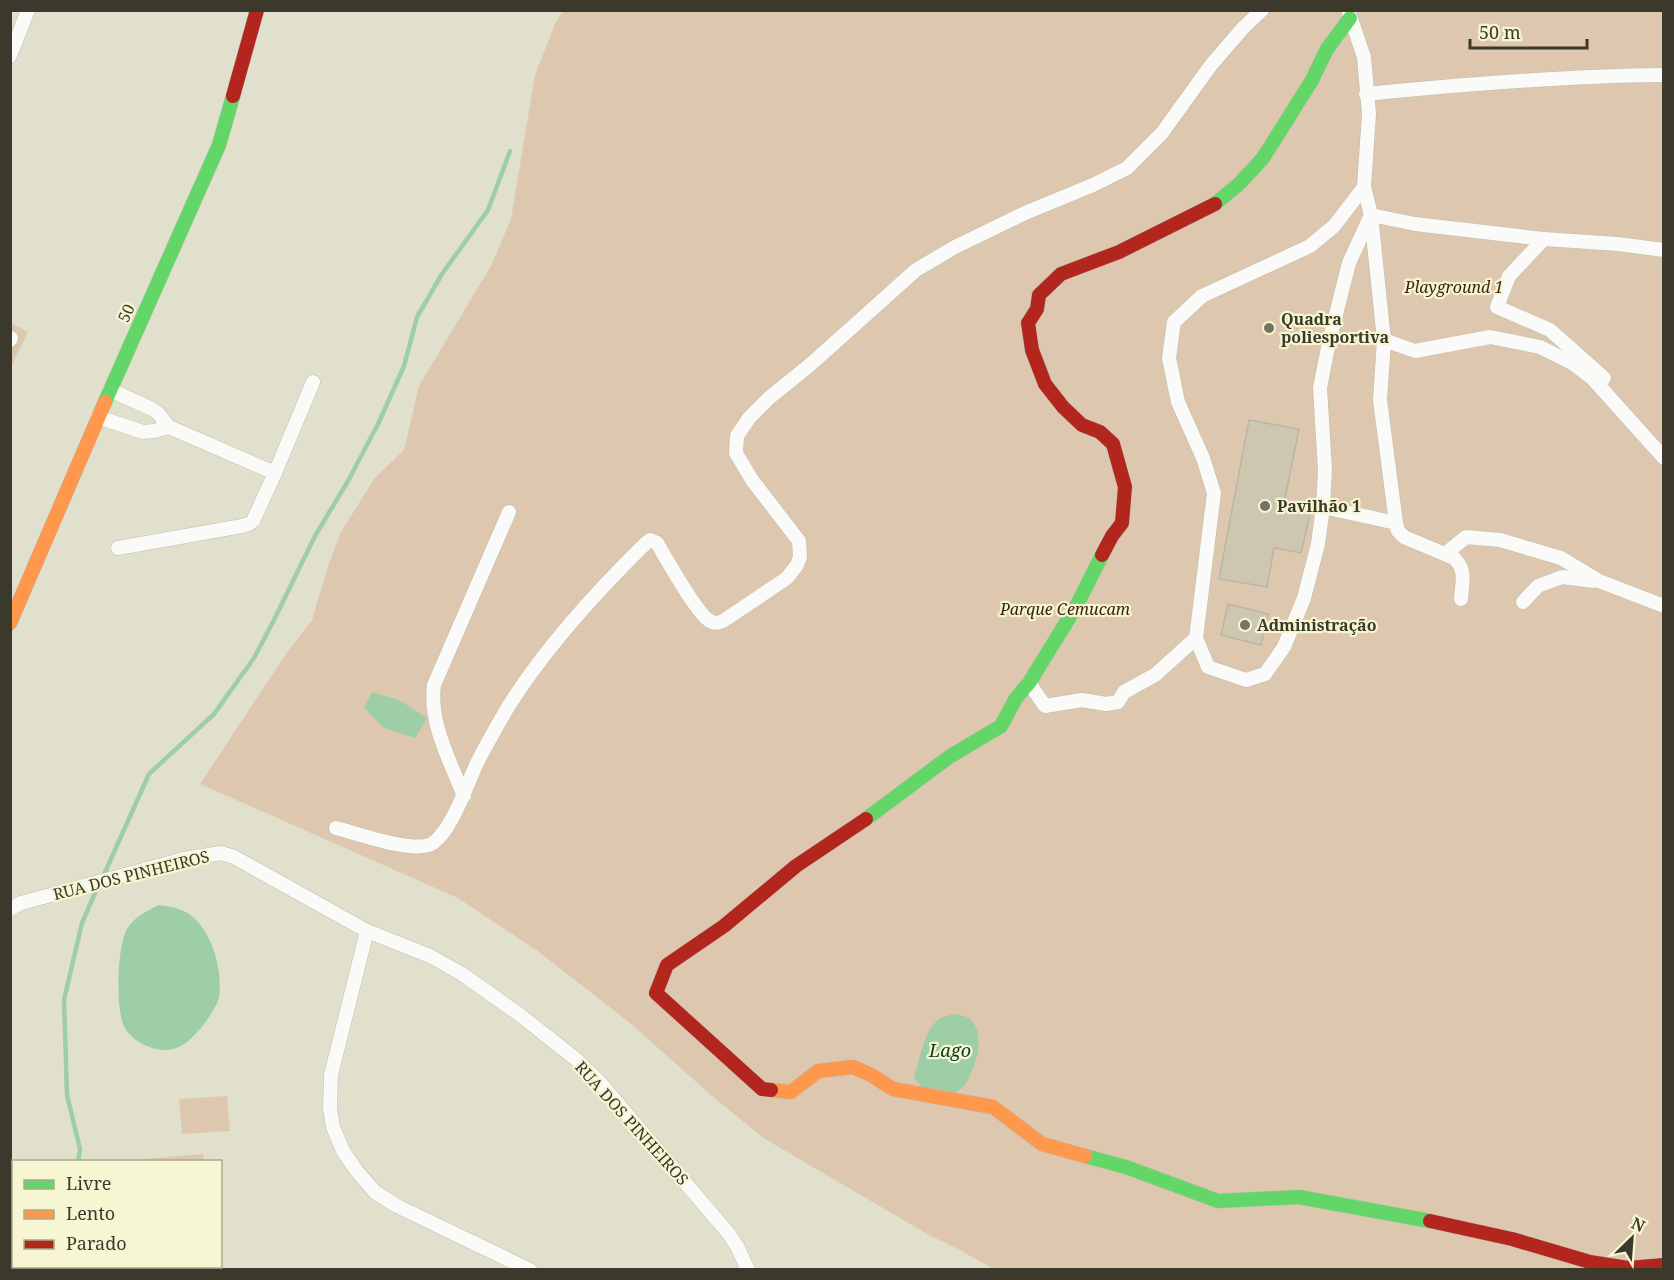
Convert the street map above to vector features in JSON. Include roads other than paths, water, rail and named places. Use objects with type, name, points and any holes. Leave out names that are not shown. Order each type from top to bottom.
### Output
[{"type":"street","points":[[10,57],[28,10]]},
{"type":"street","name":"50","points":[[10,623],[98,417],[219,146],[257,10]]},
{"type":"street","points":[[336,828],[401,846],[422,847],[433,843],[443,832],[464,796],[476,765],[530,674],[608,580],[650,540],[657,543],[698,608],[708,620],[713,622],[723,621],[787,578],[800,557],[799,541],[752,480],[736,453],[737,436],[749,418],[916,270],[954,247],[1127,168],[1162,133],[1211,65],[1262,10]]},
{"type":"street","points":[[1349,14],[1364,57],[1369,114],[1364,187],[1371,215],[1384,340],[1380,400],[1396,523],[1398,531],[1404,537],[1454,558],[1463,572],[1461,599]]},
{"type":"street","points":[[1349,14],[1327,49],[1312,80],[1263,158],[1240,183],[1214,206],[1119,252],[1061,274],[1039,295],[1037,309],[1028,323],[1032,350],[1045,384],[1063,407],[1082,425],[1100,432],[1113,444],[1125,487],[1122,523],[1112,536],[1077,605],[1029,683],[1016,698],[1001,726],[949,757],[867,818],[796,866],[724,926],[667,965],[656,993],[762,1089],[791,1092],[818,1071],[853,1067],[893,1089],[993,1107],[1041,1144],[1126,1167],[1218,1201],[1299,1197],[1408,1216],[1512,1239],[1590,1262],[1628,1268],[1664,1265]]},
{"type":"street","points":[[1366,93],[1595,75],[1664,75]]},
{"type":"street","points":[[1364,187],[1334,226],[1310,246],[1202,296],[1174,322],[1169,358],[1178,402],[1203,458],[1214,493],[1196,638],[1208,667],[1245,680],[1265,674],[1284,647],[1304,598],[1318,544],[1323,507],[1325,470],[1320,388],[1349,263],[1371,215]]},
{"type":"street","points":[[1371,215],[1415,224],[1664,250]]},
{"type":"street","points":[[1544,239],[1509,276],[1497,307],[1550,330],[1599,372],[1664,444]]},
{"type":"street","points":[[1384,340],[1415,351],[1490,337],[1540,347],[1572,363],[1593,379],[1664,458]]},
{"type":"street","points":[[118,548],[249,524],[253,521],[314,382]]},
{"type":"street","points":[[110,390],[152,409],[169,427],[275,473]]},
{"type":"street","points":[[98,417],[143,432],[169,427]]},
{"type":"street","points":[[1323,507],[1396,523]]},
{"type":"street","points":[[464,796],[439,732],[432,701],[434,685],[509,512]]},
{"type":"street","points":[[1446,554],[1466,537],[1500,540],[1561,558],[1599,581],[1664,606]]},
{"type":"street","points":[[1523,602],[1538,586],[1562,577],[1599,581]]},
{"type":"street","points":[[1029,683],[1045,706],[1082,700],[1106,705],[1118,702],[1124,692],[1155,675],[1196,638]]},
{"type":"street","name":"RUA DOS PINHEIROS","points":[[14,904],[184,859],[221,853],[234,857],[367,931],[430,956],[462,974],[520,1015],[577,1060],[602,1084],[729,1234],[748,1269]]},
{"type":"street","points":[[367,931],[331,1075],[330,1108],[333,1127],[343,1151],[375,1192],[398,1206],[530,1269]]},
{"type":"water","points":[[372,692],[399,700],[427,718],[415,738],[384,728],[364,708]]},
{"type":"water","points":[[159,905],[186,912],[200,924],[215,954],[220,987],[216,1005],[201,1028],[186,1042],[168,1050],[155,1049],[135,1040],[123,1024],[119,1004],[119,962],[127,929],[137,917]]},
{"type":"water","name":"Lago","points":[[955,1014],[969,1018],[978,1033],[978,1052],[972,1072],[963,1087],[952,1096],[925,1091],[914,1078],[927,1036],[935,1022]]},
{"type":"waterway","points":[[102,879],[149,774],[214,714],[254,658],[315,536],[348,481],[379,422],[404,366],[417,317],[442,274],[488,210],[510,151]]},
{"type":"waterway","points":[[78,1160],[80,1149],[67,1095],[64,1000],[82,923],[98,886]]},
{"type":"place","name":"Quadra poliesportiva","points":[[1269,328]]},
{"type":"place","name":"Pavilhão 1","points":[[1265,506]]},
{"type":"place","name":"Administração","points":[[1245,625]]},
{"type":"park label","name":"Playground 1","points":[[1454,287]]},
{"type":"park label","name":"Parque Cemucam","points":[[1065,609]]}]
